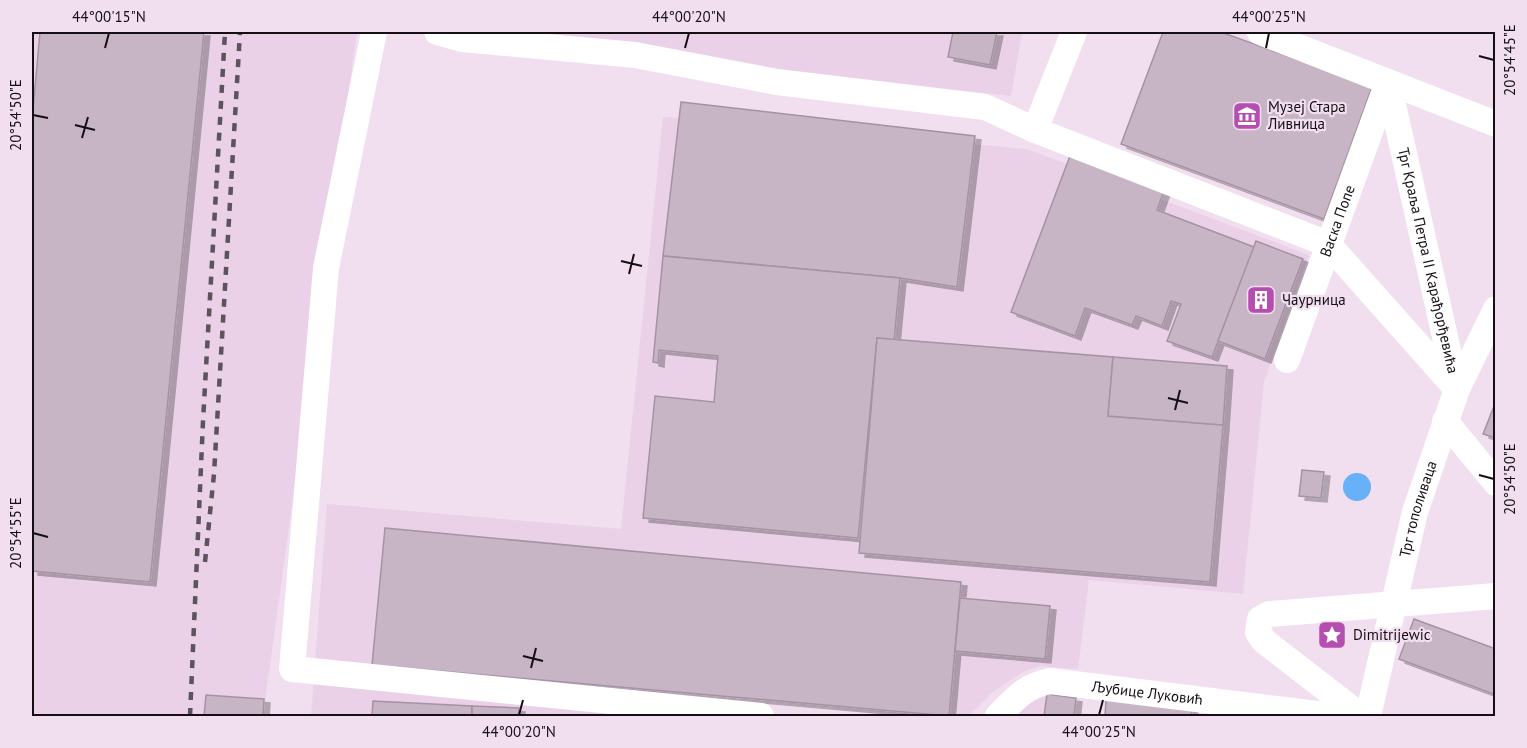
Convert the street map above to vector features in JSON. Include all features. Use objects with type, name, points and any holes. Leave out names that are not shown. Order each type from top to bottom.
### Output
[{"type":"lane","points":[[375,32],[326,268],[292,669],[612,709],[761,717]]},
{"type":"lane","points":[[437,32],[462,39],[636,55],[777,82],[985,107],[1035,130],[1328,244]]},
{"type":"lane","points":[[1035,130],[1074,32]]},
{"type":"lane","points":[[1260,32],[1496,124]]},
{"type":"lane","name":"Васка Попе","points":[[1287,360],[1388,82]]},
{"type":"lane","name":"Трг Краља Петра II Карађорђевића","points":[[1388,82],[1457,389]]},
{"type":"lane","name":"Трг Краља Петра II Карађорђевића","points":[[1328,244],[1457,389]]},
{"type":"lane","name":"Трг тополиваца","points":[[1368,717],[1415,512],[1457,389],[1496,309]]},
{"type":"lane","points":[[1445,421],[1496,483]]},
{"type":"lane","points":[[1361,717],[1264,641],[1258,632],[1260,619],[1269,614],[1496,596]]},
{"type":"lane","name":"Љубице Луковић","points":[[998,717],[1016,696],[1034,684],[1050,681],[1333,717]]},
{"type":"shaded area","points":[[32,32],[357,32],[263,716],[32,716]]},
{"type":"shaded area","points":[[447,32],[1022,32],[1011,96]]},
{"type":"shaded area","points":[[663,117],[1027,149],[1309,255],[1264,382],[1243,594],[1089,580],[1078,669],[1040,666],[1023,672],[994,691],[969,716],[925,716],[666,692],[662,716],[311,716],[327,504],[621,529]]},
{"type":"shaded area","points":[[1047,694],[1076,698],[1074,716],[1011,716],[1023,703]]},
{"type":"water","points":[[1357,473],[1367,477],[1371,487],[1367,497],[1357,501],[1347,497],[1343,487],[1347,477]]},
{"type":"building","points":[[40,32],[204,32],[150,582],[32,571],[32,121]]},
{"type":"building","points":[[953,32],[997,32],[990,65],[948,57]]},
{"type":"building","name":"Музеј Стара Ливница","points":[[1163,32],[1221,32],[1372,87],[1324,219],[1121,144]]},
{"type":"building","points":[[681,102],[975,136],[957,287],[900,278],[663,256]]},
{"type":"building","points":[[1070,156],[1164,191],[1157,210],[1254,247],[1212,357],[1167,341],[1181,304],[1171,301],[1162,326],[1136,316],[1132,325],[1085,308],[1075,336],[1011,312]]},
{"type":"building","name":"Чаурница","points":[[1256,241],[1303,259],[1265,359],[1218,341]]},
{"type":"building","points":[[663,256],[900,278],[894,340],[877,338],[858,538],[643,518],[655,396],[714,402],[718,356],[659,350],[658,363],[653,362]]},
{"type":"building","points":[[877,338],[1113,357],[1108,416],[1223,425],[1210,582],[859,553]]},
{"type":"building","points":[[1113,357],[1227,366],[1223,425],[1108,416]]},
{"type":"building","points":[[1496,401],[1496,438],[1483,434]]},
{"type":"building","points":[[1302,470],[1324,472],[1321,498],[1299,496]]},
{"type":"building","points":[[385,528],[961,582],[949,716],[372,665]]},
{"type":"building","points":[[960,598],[1050,606],[1045,659],[955,651]]},
{"type":"building","points":[[1414,619],[1496,649],[1496,695],[1399,659]]},
{"type":"building","points":[[1047,694],[1076,698],[1074,716],[1044,716]]},
{"type":"building","points":[[206,695],[264,699],[263,716],[204,716]]},
{"type":"building","points":[[1106,700],[1192,708],[1191,716],[1105,716]]},
{"type":"building","points":[[373,701],[472,706],[472,716],[372,716]]},
{"type":"building","points":[[472,706],[519,708],[518,716],[472,716]]},
{"type":"railway","points":[[190,716],[203,421],[225,32]]},
{"type":"railway","points":[[205,562],[214,474],[240,32]]},
{"type":"place","name":"Музеј Стара Ливница","points":[[1247,116]]},
{"type":"place","name":"Чаурница","points":[[1261,300]]},
{"type":"place","name":"Dimitrijewic","points":[[1332,635]]}]
